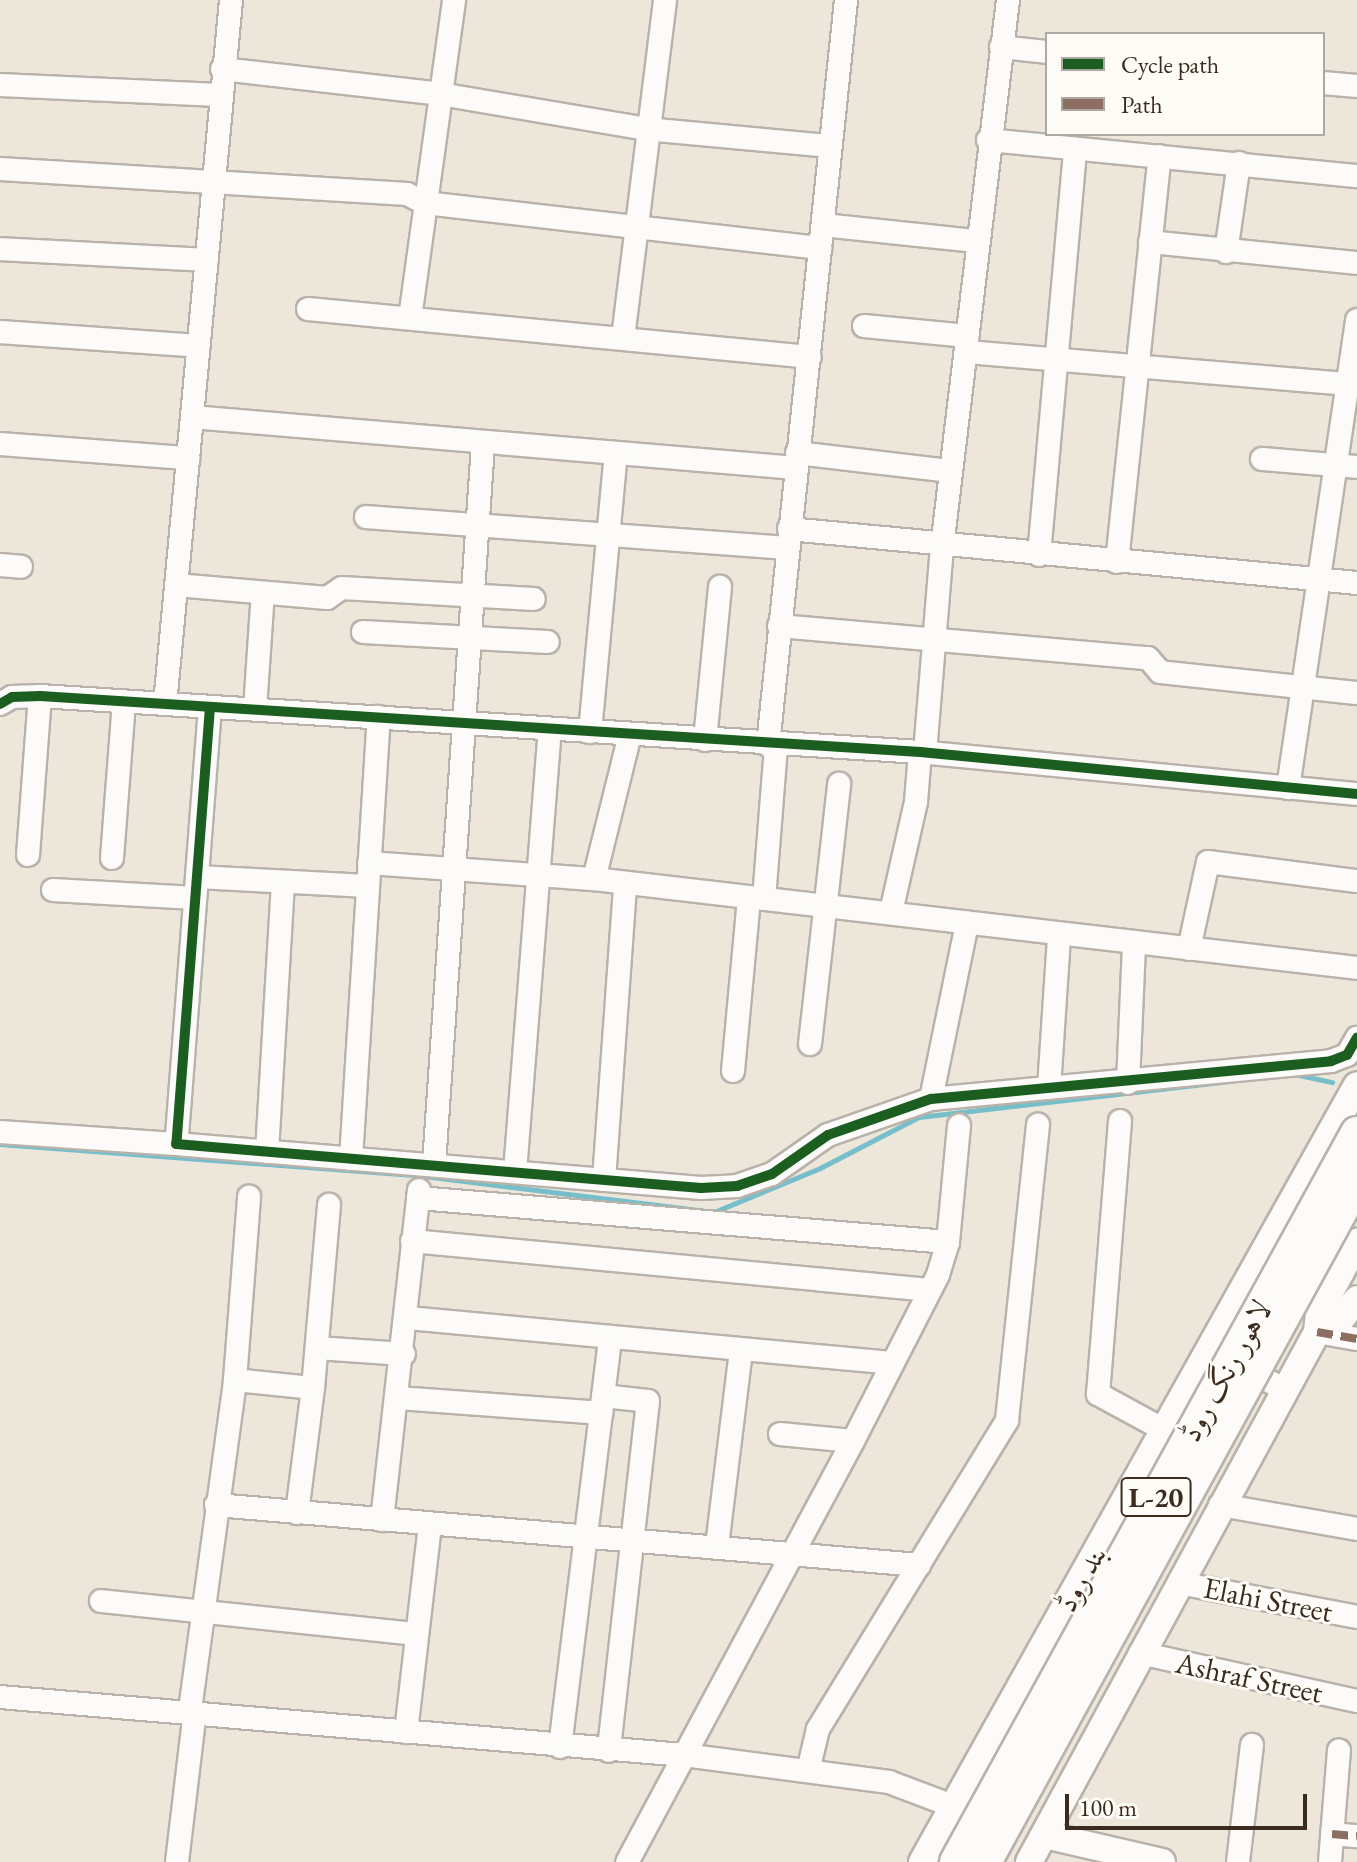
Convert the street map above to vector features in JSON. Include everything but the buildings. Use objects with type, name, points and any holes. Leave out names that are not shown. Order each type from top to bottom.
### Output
[{"type":"highway","name":"لاہور رنگ روڈ","points":[[956,1862],[1357,1133]]},
{"type":"highway","name":"لاہور رنگ روڈ","points":[[985,1862],[1357,1182]]},
{"type":"main road","name":"بند روڈ","points":[[922,1862],[1357,1085]]},
{"type":"main road","points":[[1029,1862],[1220,1505],[1317,1332],[1319,1313],[1357,1242]]},
{"type":"main road","points":[[1317,1332],[1337,1324],[1357,1299]]},
{"type":"main road","points":[[1045,1835],[1162,1862]]},
{"type":"street","points":[[165,704],[207,260],[211,180],[231,0]]},
{"type":"street","points":[[410,318],[454,0]]},
{"type":"street","points":[[623,338],[646,129],[665,0]]},
{"type":"street","points":[[733,1071],[756,899],[772,745],[779,626],[846,0]]},
{"type":"street","points":[[891,912],[916,802],[976,241],[1008,0]]},
{"type":"street","points":[[1001,47],[1045,52]]},
{"type":"street","points":[[222,69],[440,94],[646,129],[830,146]]},
{"type":"street","points":[[1325,83],[1357,86]]},
{"type":"street","points":[[0,85],[219,95]]},
{"type":"street","points":[[988,140],[1357,176]]},
{"type":"street","points":[[1039,555],[1075,149]]},
{"type":"street","points":[[1117,562],[1160,156]]},
{"type":"street","points":[[1226,252],[1239,163]]},
{"type":"street","points":[[0,169],[407,194],[425,203],[634,227],[976,241]]},
{"type":"street","points":[[1150,242],[1357,263]]},
{"type":"street","points":[[0,249],[207,260]]},
{"type":"street","points":[[308,309],[810,357]]},
{"type":"street","points":[[1288,788],[1316,580],[1348,467],[1350,384],[1357,320]]},
{"type":"street","points":[[864,326],[1056,359],[1350,384]]},
{"type":"street","points":[[0,332],[199,346]]},
{"type":"street","points":[[192,417],[616,454],[796,460],[951,471]]},
{"type":"street","points":[[0,444],[188,458]]},
{"type":"street","points":[[434,1165],[461,722],[483,444]]},
{"type":"street","points":[[590,732],[616,454]]},
{"type":"street","points":[[1262,459],[1348,467]]},
{"type":"street","points":[[366,517],[942,547],[1357,583]]},
{"type":"street","points":[[176,585],[327,598],[342,588],[534,599]]},
{"type":"street","points":[[705,740],[720,587]]},
{"type":"street","points":[[255,709],[263,593]]},
{"type":"street","points":[[779,626],[1148,658],[1160,672],[1357,693]]},
{"type":"street","points":[[363,632],[548,642]]},
{"type":"street","points":[[0,704],[12,697],[40,696],[772,745],[922,752],[1357,794]]},
{"type":"street","points":[[28,855],[40,696]]},
{"type":"street","points":[[112,858],[124,702]]},
{"type":"street","points":[[176,1144],[210,707]]},
{"type":"street","points":[[351,1159],[379,717]]},
{"type":"street","points":[[515,1172],[550,729]]},
{"type":"street","points":[[594,879],[630,735]]},
{"type":"street","points":[[810,1044],[839,784]]},
{"type":"street","points":[[1189,949],[1208,862],[1357,881]]},
{"type":"street","points":[[369,863],[594,879],[891,912],[1059,937],[1357,968]]},
{"type":"street","points":[[267,1152],[283,882]]},
{"type":"street","points":[[53,890],[196,888],[283,882],[368,886]]},
{"type":"street","points":[[604,1180],[625,884]]},
{"type":"street","points":[[931,1099],[967,923]]},
{"type":"street","points":[[1049,1088],[1059,937]]},
{"type":"street","points":[[1128,1083],[1134,944]]},
{"type":"street","points":[[0,1132],[604,1180],[737,1186],[772,1174],[828,1135],[931,1099],[1128,1083],[1331,1061],[1347,1055],[1357,1038]]},
{"type":"street","points":[[1120,1121],[1098,1394],[1164,1430]]},
{"type":"street","points":[[808,1771],[818,1729],[1007,1420],[1038,1125]]},
{"type":"street","points":[[627,1862],[853,1441],[889,1363],[930,1290],[948,1242],[959,1126]]},
{"type":"street","points":[[382,1520],[408,1318],[418,1194],[948,1242]]},
{"type":"street","points":[[177,1862],[202,1610],[235,1380],[249,1197]]},
{"type":"street","points":[[297,1513],[313,1388],[329,1205]]},
{"type":"street","points":[[412,1241],[930,1290]]},
{"type":"street","points":[[408,1318],[889,1363]]},
{"type":"street","points":[[1317,1332],[1357,1339]]},
{"type":"street","points":[[560,1747],[583,1535],[610,1337]]},
{"type":"street","points":[[317,1348],[404,1354]]},
{"type":"street","points":[[1212,1348],[1285,1390]]},
{"type":"street","points":[[717,1546],[741,1350]]},
{"type":"street","points":[[235,1380],[313,1388]]},
{"type":"street","points":[[399,1398],[602,1405],[648,1401],[609,1751]]},
{"type":"street","points":[[780,1434],[853,1441]]},
{"type":"street","points":[[216,1505],[919,1565]]},
{"type":"street","points":[[1220,1505],[1357,1529]]},
{"type":"street","points":[[406,1732],[430,1525]]},
{"type":"street","name":"Elahi Street","points":[[1179,1583],[1357,1617]]},
{"type":"street","points":[[101,1601],[415,1634]]},
{"type":"street","name":"Ashraf Street","points":[[1140,1653],[1357,1701]]},
{"type":"street","points":[[0,1698],[192,1710],[560,1747],[684,1755],[889,1782],[955,1807]]},
{"type":"street","points":[[1238,1862],[1252,1745]]},
{"type":"street","points":[[1330,1862],[1339,1750]]},
{"type":"street","points":[[1332,1834],[1357,1836]]},
{"type":"waterway","points":[[1294,1074],[1332,1082]]},
{"type":"waterway","points":[[714,1212],[820,1168],[919,1117],[1232,1081]]},
{"type":"waterway","points":[[0,1144],[424,1176],[704,1211]]},
{"type":"marked path","points":[[1317,1332],[1357,1339]]},
{"type":"marked path","points":[[1332,1834],[1357,1836]]},
{"type":"cycle path","points":[[0,704],[12,697],[40,696],[920,752],[1357,794]]},
{"type":"cycle path","points":[[210,707],[176,1144],[701,1188],[737,1186],[772,1174],[828,1135],[931,1099],[1331,1061],[1347,1055],[1357,1038]]}]
